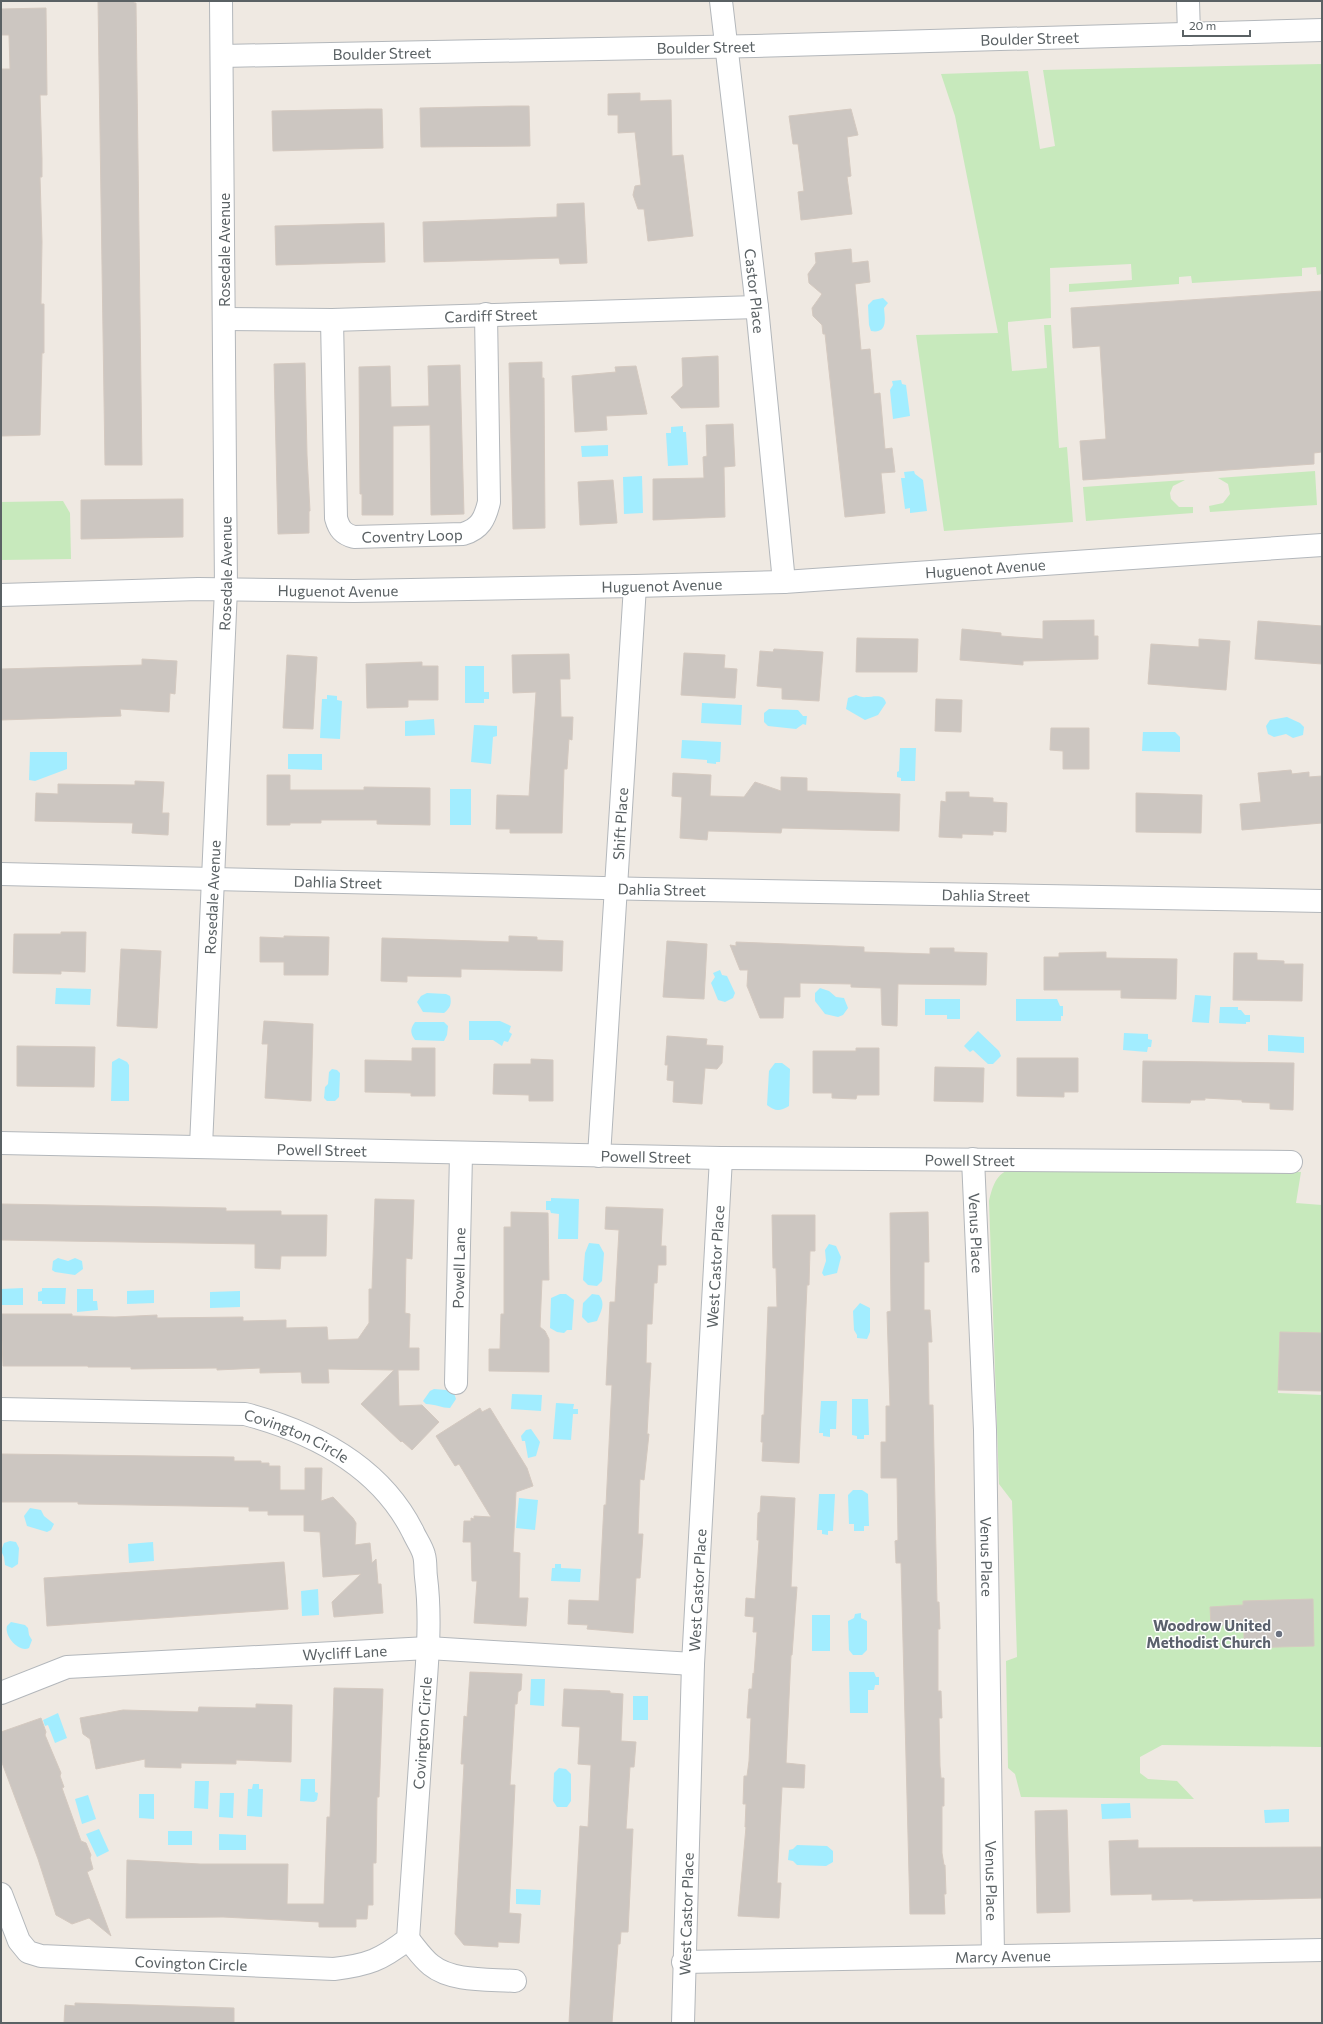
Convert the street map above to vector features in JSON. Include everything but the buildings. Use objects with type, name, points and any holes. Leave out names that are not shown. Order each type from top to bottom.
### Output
[{"type":"street","name":"Rosedale Avenue","points":[[201,1146],[226,589],[221,1]]},
{"type":"street","name":"Castor Place","points":[[721,1],[757,307],[784,582]]},
{"type":"street","points":[[1188,1],[1189,34]]},
{"type":"street","name":"Boulder Street","points":[[222,56],[726,47],[1322,30]]},
{"type":"street","name":"Cardiff Street","points":[[224,320],[332,320],[486,314],[757,307]]},
{"type":"street","name":"Coventry Loop","points":[[332,320],[336,518],[338,526],[342,532],[354,537],[463,534],[473,532],[480,525],[486,515],[489,502],[486,314]]},
{"type":"street","name":"Huguenot Avenue","points":[[1,595],[226,589],[354,591],[784,582],[1322,546]]},
{"type":"street","name":"Shift Place","points":[[599,1156],[635,586]]},
{"type":"street","name":"Dahlia Street","points":[[1,874],[214,880],[1322,901]]},
{"type":"street","name":"Powell Street","points":[[1,1144],[201,1146],[461,1154],[721,1158],[973,1158],[1291,1162]]},
{"type":"street","name":"Powell Lane","points":[[456,1383],[461,1154]]},
{"type":"street","name":"West Castor Place","points":[[683,2023],[693,1664],[721,1158]]},
{"type":"street","name":"Venus Place","points":[[973,1158],[985,1430],[993,1955]]},
{"type":"street","name":"Covington Circle","points":[[1,1409],[245,1414],[278,1423],[344,1455],[372,1477],[393,1500],[407,1521],[424,1554],[429,1598],[428,1648],[408,1939],[388,1955],[363,1965],[334,1969],[41,1956],[28,1952],[19,1941],[1,1894]]},
{"type":"street","name":"Wycliff Lane","points":[[1,1693],[67,1667],[428,1648],[693,1664]]},
{"type":"street","points":[[408,1939],[431,1965],[444,1972],[459,1977],[515,1981]]},
{"type":"street","name":"Marcy Avenue","points":[[684,1962],[1322,1950]]},
{"type":"green space","points":[[1322,64],[1322,274],[1317,275],[1316,267],[1302,268],[1302,276],[1192,283],[1191,276],[1179,277],[1179,284],[1069,292],[1069,284],[1132,280],[1131,264],[1050,268],[1051,318],[1008,322],[1008,328],[1012,371],[1047,368],[1044,325],[1051,325],[1059,448],[1067,447],[1073,522],[944,531],[916,335],[998,333],[955,116],[941,74],[1028,71],[1040,149],[1055,146],[1043,70]]},
{"type":"green space","points":[[1315,471],[1317,505],[1210,512],[1209,506],[1223,503],[1230,494],[1228,484],[1218,478]]},
{"type":"green space","points":[[1185,480],[1173,486],[1170,493],[1171,499],[1179,507],[1193,507],[1193,513],[1086,521],[1083,487]]},
{"type":"green space","points":[[63,501],[70,513],[71,559],[1,560],[1,502]]},
{"type":"green space","points":[[1016,1168],[1301,1172],[1296,1203],[1322,1205],[1322,1333],[1280,1332],[1278,1393],[1322,1395],[1322,1747],[1162,1745],[1140,1757],[1140,1773],[1148,1779],[1177,1781],[1194,1799],[1021,1797],[1015,1774],[1008,1768],[1006,1661],[1017,1657],[1012,1501],[999,1484],[989,1201],[994,1184],[1000,1175]]},
{"type":"water","points":[[883,298],[888,303],[884,308],[885,321],[883,328],[876,331],[871,331],[869,325],[868,305],[873,300]]},
{"type":"water","points":[[901,380],[902,384],[906,385],[910,416],[893,419],[890,390],[893,385],[892,381]]},
{"type":"water","points":[[683,426],[683,432],[686,432],[688,465],[668,466],[666,433],[671,433],[671,427]]},
{"type":"water","points":[[608,445],[608,456],[582,457],[581,446]]},
{"type":"water","points":[[914,471],[915,474],[923,480],[927,511],[910,513],[910,508],[905,509],[901,478],[905,478],[904,472]]},
{"type":"water","points":[[642,476],[643,513],[624,514],[623,477]]},
{"type":"water","points":[[465,666],[484,666],[484,692],[489,692],[489,699],[484,699],[484,703],[465,703]]},
{"type":"water","points":[[327,695],[337,696],[337,700],[342,701],[340,739],[320,738],[322,699],[327,699]]},
{"type":"water","points":[[856,695],[864,697],[881,697],[886,703],[878,715],[865,720],[846,709],[848,698]]},
{"type":"water","points":[[702,703],[742,705],[741,725],[701,723]]},
{"type":"water","points":[[769,709],[798,710],[803,716],[807,716],[806,725],[803,724],[796,729],[768,726],[764,722],[764,713]]},
{"type":"water","points":[[1287,717],[1300,723],[1304,727],[1303,735],[1293,738],[1286,734],[1274,737],[1268,734],[1266,726],[1270,720]]},
{"type":"water","points":[[434,719],[435,735],[405,736],[405,721]]},
{"type":"water","points":[[474,725],[497,726],[497,736],[493,737],[491,764],[471,762]]},
{"type":"water","points":[[1143,732],[1175,732],[1180,737],[1180,752],[1142,751]]},
{"type":"water","points":[[682,740],[721,742],[720,762],[716,762],[716,764],[707,763],[707,760],[681,758]]},
{"type":"water","points":[[900,748],[916,748],[915,781],[901,781],[901,778],[897,777],[897,772],[899,771]]},
{"type":"water","points":[[30,752],[67,752],[67,769],[35,781],[29,780]]},
{"type":"water","points":[[288,754],[322,754],[322,770],[288,769]]},
{"type":"water","points":[[450,789],[471,789],[471,825],[450,825]]},
{"type":"water","points":[[720,970],[722,975],[727,976],[735,993],[733,998],[725,1002],[718,1000],[711,983],[715,977],[713,973]]},
{"type":"water","points":[[56,988],[91,989],[90,1005],[55,1004]]},
{"type":"water","points":[[820,988],[829,991],[836,997],[844,998],[848,1008],[843,1015],[838,1017],[825,1014],[815,1001],[815,993]]},
{"type":"water","points":[[427,993],[446,994],[450,996],[450,1006],[444,1013],[423,1012],[417,1002],[421,996]]},
{"type":"water","points":[[1195,995],[1211,996],[1209,1023],[1192,1022]]},
{"type":"water","points":[[925,999],[960,999],[960,1019],[947,1019],[947,1015],[925,1015]]},
{"type":"water","points":[[1016,999],[1057,999],[1060,1006],[1063,1006],[1063,1016],[1061,1016],[1061,1021],[1016,1021]]},
{"type":"water","points":[[1220,1007],[1238,1007],[1238,1010],[1241,1010],[1245,1015],[1250,1015],[1250,1022],[1246,1022],[1246,1024],[1219,1023]]},
{"type":"water","points":[[469,1021],[500,1021],[511,1026],[509,1032],[512,1034],[508,1042],[504,1041],[502,1046],[493,1040],[469,1040]]},
{"type":"water","points":[[415,1022],[444,1022],[448,1026],[447,1035],[444,1041],[415,1040],[411,1031]]},
{"type":"water","points":[[978,1031],[999,1051],[1001,1056],[993,1064],[988,1064],[973,1050],[970,1052],[964,1046]]},
{"type":"water","points":[[1124,1033],[1148,1034],[1148,1039],[1152,1040],[1151,1047],[1148,1047],[1147,1052],[1123,1050]]},
{"type":"water","points":[[1268,1035],[1304,1037],[1304,1053],[1268,1051]]},
{"type":"water","points":[[119,1058],[127,1062],[129,1065],[129,1101],[111,1101],[112,1062]]},
{"type":"water","points":[[775,1063],[782,1063],[790,1069],[789,1106],[778,1110],[767,1105],[769,1071]]},
{"type":"water","points":[[332,1069],[337,1070],[340,1073],[339,1097],[335,1101],[327,1101],[324,1098],[325,1087],[328,1084],[329,1072]]},
{"type":"water","points":[[551,1198],[579,1199],[578,1239],[558,1239],[559,1214],[551,1213],[550,1210],[546,1210],[546,1201],[551,1201]]},
{"type":"water","points":[[589,1243],[599,1244],[604,1253],[602,1281],[597,1286],[588,1285],[583,1280],[585,1253]]},
{"type":"water","points":[[829,1244],[836,1246],[841,1257],[837,1273],[824,1276],[822,1273],[826,1261],[825,1250]]},
{"type":"water","points":[[58,1258],[68,1261],[75,1258],[82,1261],[83,1269],[75,1275],[55,1272],[52,1270],[53,1261]]},
{"type":"water","points":[[23,1288],[23,1305],[1,1305],[1,1289]]},
{"type":"water","points":[[42,1288],[66,1288],[65,1304],[42,1304],[42,1301],[38,1301],[38,1292],[42,1291]]},
{"type":"water","points":[[77,1289],[93,1289],[93,1301],[97,1301],[98,1310],[77,1312]]},
{"type":"water","points":[[154,1290],[154,1303],[127,1304],[127,1291]]},
{"type":"water","points":[[240,1291],[240,1307],[210,1308],[210,1292]]},
{"type":"water","points":[[560,1294],[566,1294],[574,1300],[572,1330],[567,1330],[564,1333],[557,1332],[550,1328],[551,1298]]},
{"type":"water","points":[[592,1294],[599,1295],[602,1301],[602,1308],[597,1321],[588,1323],[582,1317],[583,1303]]},
{"type":"water","points":[[860,1303],[870,1308],[870,1332],[867,1339],[857,1338],[854,1330],[853,1311]]},
{"type":"water","points":[[434,1389],[446,1390],[454,1393],[456,1399],[450,1408],[426,1404],[423,1401],[430,1391]]},
{"type":"water","points":[[512,1394],[542,1395],[541,1411],[511,1409]]},
{"type":"water","points":[[852,1399],[868,1399],[869,1435],[864,1435],[864,1439],[857,1439],[857,1436],[852,1435]]},
{"type":"water","points":[[821,1401],[837,1401],[836,1429],[830,1429],[830,1437],[823,1436],[823,1433],[819,1433]]},
{"type":"water","points":[[556,1403],[574,1404],[573,1409],[578,1409],[578,1414],[573,1414],[571,1440],[553,1439]]},
{"type":"water","points":[[531,1429],[540,1442],[536,1456],[528,1458],[525,1441],[522,1441],[521,1436],[526,1430]]},
{"type":"water","points":[[853,1490],[862,1490],[868,1494],[869,1526],[864,1526],[864,1531],[854,1531],[854,1524],[849,1524],[848,1495]]},
{"type":"water","points":[[819,1494],[835,1494],[833,1531],[828,1531],[828,1535],[822,1534],[822,1530],[817,1530]]},
{"type":"water","points":[[519,1498],[538,1500],[535,1530],[516,1528]]},
{"type":"water","points":[[30,1508],[41,1510],[44,1516],[54,1524],[51,1530],[47,1532],[27,1526],[24,1516]]},
{"type":"water","points":[[10,1541],[16,1542],[19,1548],[18,1564],[12,1568],[5,1565],[4,1557],[1,1551],[4,1543]]},
{"type":"water","points":[[153,1542],[154,1561],[129,1563],[128,1544]]},
{"type":"water","points":[[555,1564],[561,1564],[561,1568],[581,1569],[580,1582],[551,1581],[552,1568],[555,1568]]},
{"type":"water","points":[[318,1589],[319,1615],[302,1616],[301,1591]]},
{"type":"water","points":[[861,1613],[861,1618],[867,1621],[867,1650],[862,1655],[853,1655],[849,1650],[848,1621],[854,1618],[855,1614]]},
{"type":"water","points":[[812,1615],[830,1615],[830,1651],[812,1651]]},
{"type":"water","points":[[11,1622],[25,1625],[28,1628],[29,1635],[32,1640],[29,1648],[21,1648],[10,1639],[7,1626]]},
{"type":"water","points":[[849,1672],[874,1672],[876,1677],[879,1677],[879,1685],[875,1685],[874,1690],[868,1690],[868,1713],[850,1713]]},
{"type":"water","points":[[531,1679],[545,1679],[544,1706],[530,1705]]},
{"type":"water","points":[[633,1696],[648,1696],[648,1720],[633,1720]]},
{"type":"water","points":[[58,1713],[67,1738],[55,1743],[48,1725],[45,1726],[43,1720]]},
{"type":"water","points":[[559,1768],[566,1769],[571,1774],[571,1801],[567,1807],[557,1807],[553,1801],[554,1773]]},
{"type":"water","points":[[301,1779],[315,1779],[315,1792],[318,1793],[317,1800],[314,1802],[300,1801]]},
{"type":"water","points":[[195,1781],[209,1781],[208,1809],[194,1808]]},
{"type":"water","points":[[253,1784],[259,1784],[259,1789],[263,1789],[262,1817],[247,1816],[248,1789],[252,1789]]},
{"type":"water","points":[[220,1793],[234,1793],[233,1818],[219,1817]]},
{"type":"water","points":[[139,1794],[154,1794],[154,1819],[139,1818]]},
{"type":"water","points":[[88,1795],[96,1819],[82,1824],[75,1799]]},
{"type":"water","points":[[1130,1803],[1131,1818],[1102,1819],[1101,1804]]},
{"type":"water","points":[[1289,1809],[1289,1822],[1265,1823],[1264,1810]]},
{"type":"water","points":[[99,1829],[109,1851],[97,1857],[86,1834]]},
{"type":"water","points":[[168,1831],[192,1831],[192,1845],[168,1845]]},
{"type":"water","points":[[219,1834],[246,1835],[246,1850],[219,1850]]},
{"type":"water","points":[[797,1845],[827,1846],[833,1851],[833,1862],[826,1866],[797,1865],[793,1861],[788,1860],[789,1850],[793,1849]]},
{"type":"water","points":[[516,1889],[541,1890],[540,1905],[516,1904]]},
{"type":"place","name":"Woodrow United Methodist Church","points":[[1279,1634]]}]
